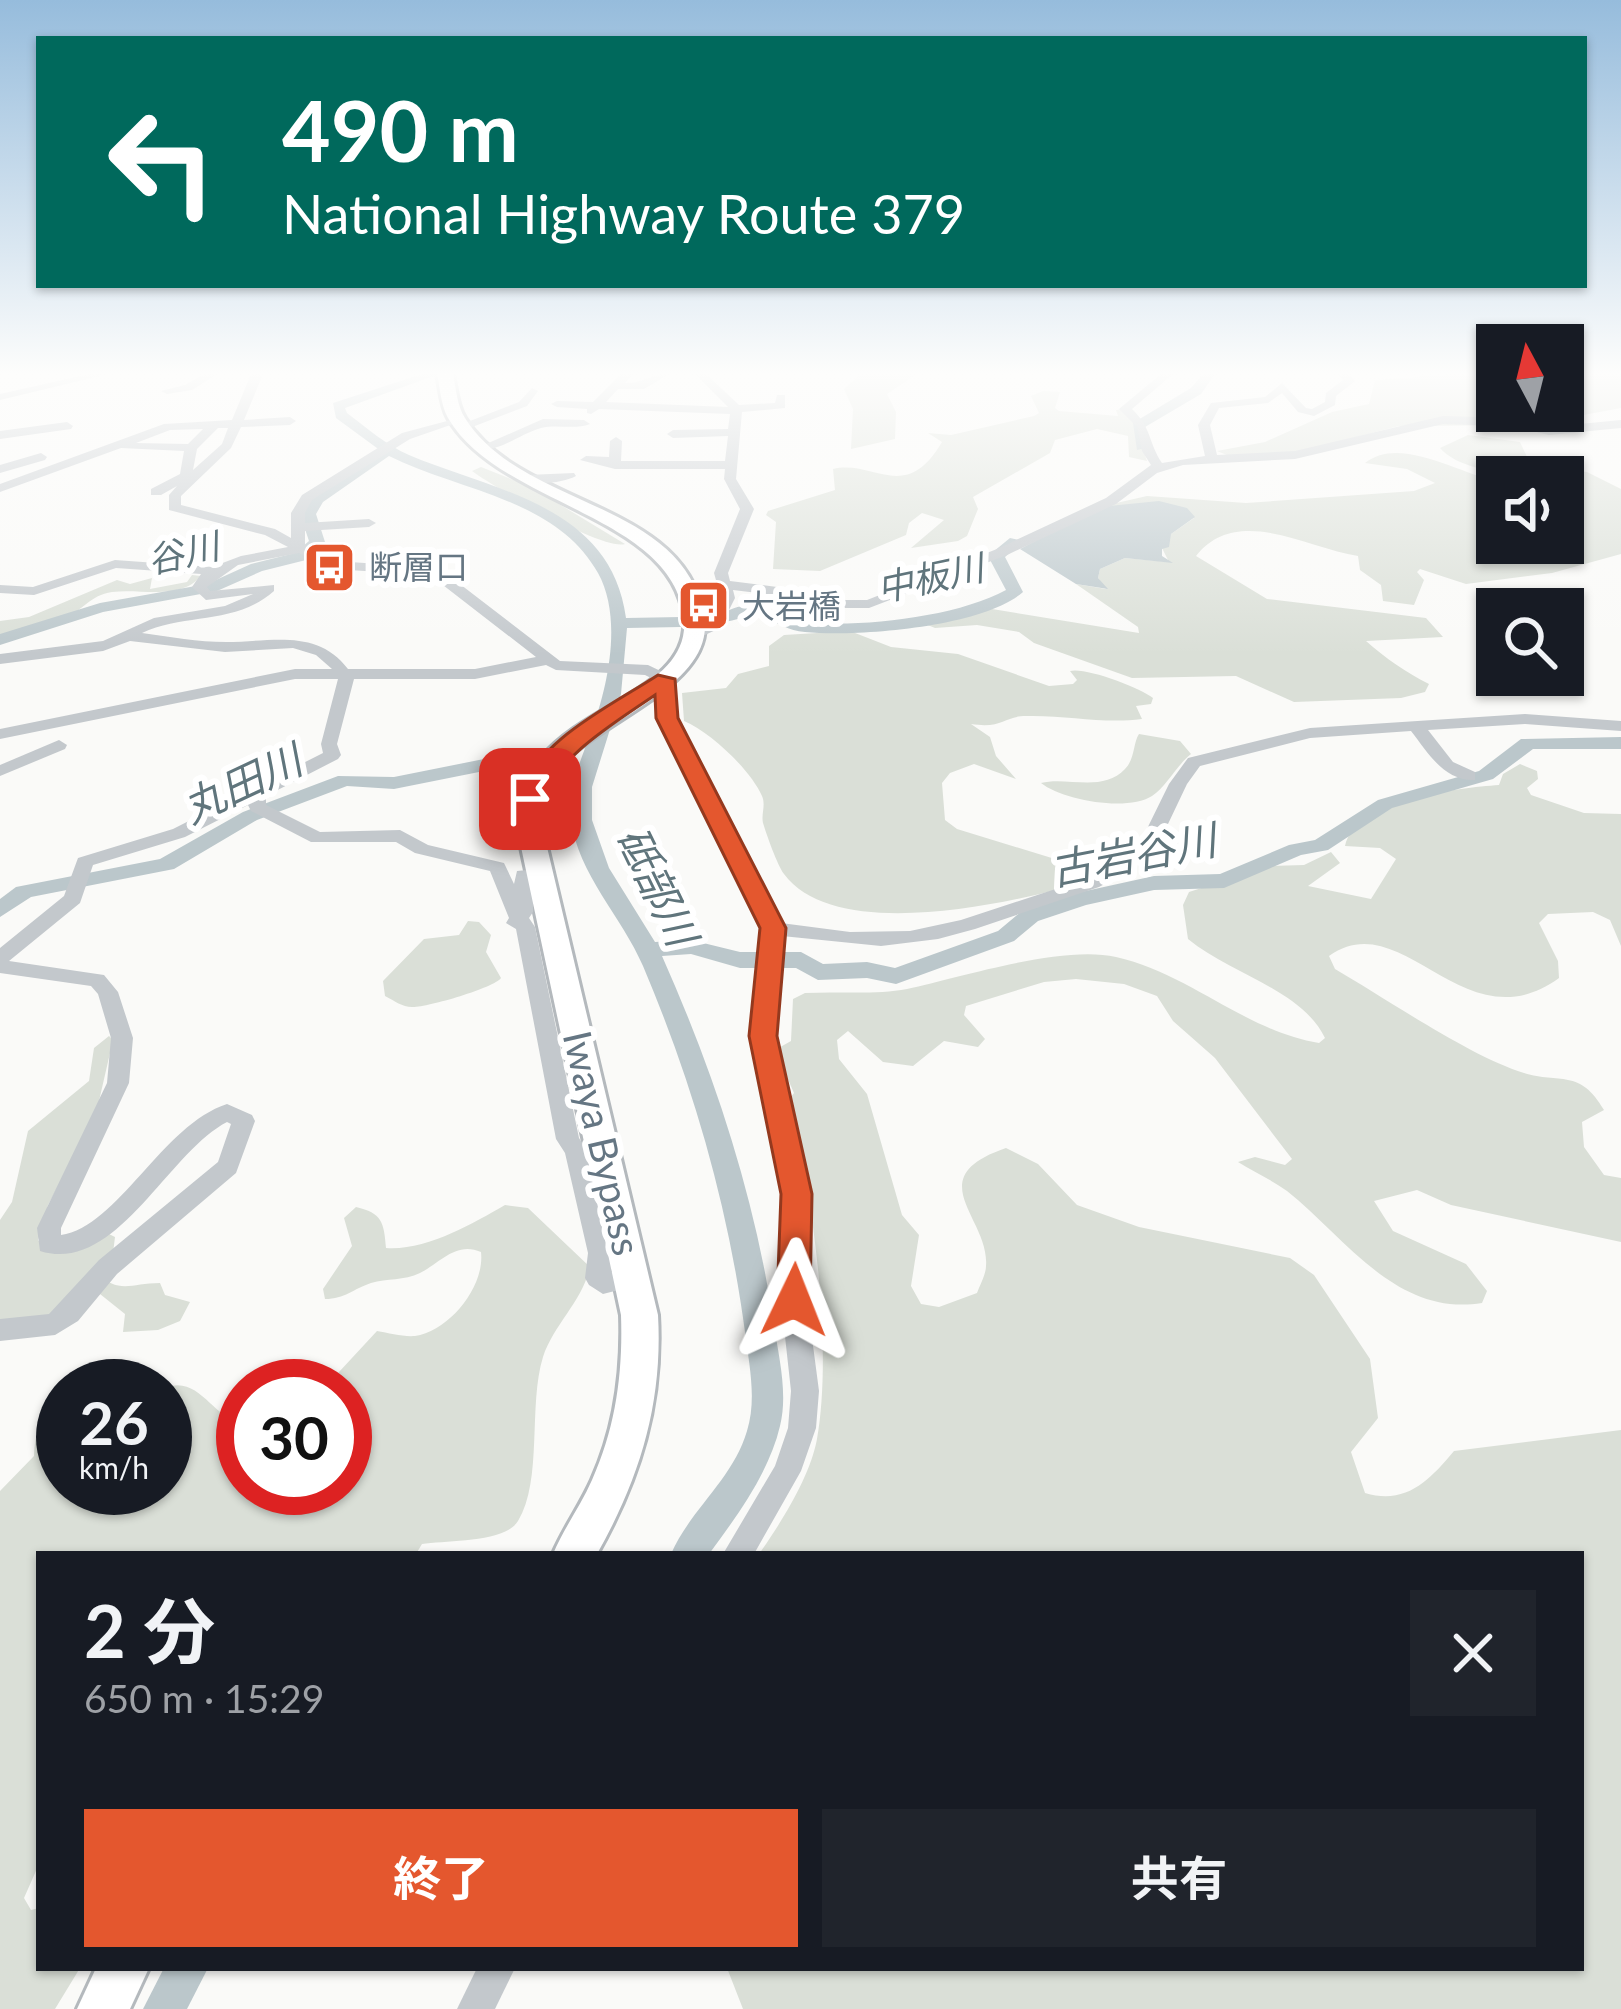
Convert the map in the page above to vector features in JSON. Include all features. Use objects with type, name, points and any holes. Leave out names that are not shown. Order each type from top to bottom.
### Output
[{"type":"highway","points":[[510,468],[669,563],[689,591],[692,636],[665,679]]},
{"type":"highway","name":"Iwaya Bypass","points":[[576,1551],[611,1493],[638,1411],[643,1346],[634,1277],[540,872],[530,799],[549,762],[665,679]]},
{"type":"highway","points":[[103,2009],[122,1971]]},
{"type":"street","points":[[0,488],[57,468]]},
{"type":"street","points":[[156,492],[186,476],[187,468]]},
{"type":"street","points":[[209,468],[171,503],[180,511],[270,532],[304,553],[341,567],[434,571],[547,660],[586,670],[636,670],[665,679],[667,718],[773,928],[763,1036],[797,1194],[794,1300],[805,1391],[802,1428],[787,1471],[740,1551]]},
{"type":"street","points":[[304,553],[307,526],[298,513],[308,498],[353,468]]},
{"type":"street","points":[[692,636],[715,625],[728,598],[721,573],[747,508],[730,479],[729,468]]},
{"type":"street","points":[[726,585],[777,591],[811,604],[869,604],[1002,552],[1111,501],[1154,470],[1166,468]]},
{"type":"street","points":[[526,479],[570,476]]},
{"type":"street","points":[[307,526],[369,524]]},
{"type":"street","points":[[204,586],[246,556],[304,553]]},
{"type":"street","points":[[0,589],[34,591],[115,564],[207,570],[204,586]]},
{"type":"street","points":[[0,659],[33,650],[102,646],[152,623],[218,612],[269,588],[204,586]]},
{"type":"street","points":[[0,962],[73,899],[85,862],[260,805],[332,755],[329,743],[338,725],[342,672],[321,651],[290,640],[223,647],[129,636]]},
{"type":"street","points":[[0,734],[295,674],[476,674],[547,660]]},
{"type":"street","points":[[773,928],[877,944],[983,923],[1110,880],[1156,837],[1183,773],[1194,762],[1290,735],[1525,719],[1621,726]]},
{"type":"street","points":[[1415,725],[1447,766],[1469,776]]},
{"type":"street","points":[[0,771],[59,745]]},
{"type":"street","points":[[260,805],[317,838],[400,836],[422,849],[489,863],[509,889],[517,926]]},
{"type":"street","points":[[517,926],[524,875],[540,872]]},
{"type":"street","points":[[517,926],[525,927],[568,1139],[576,1152],[600,1253],[598,1278],[603,1284],[634,1277]]},
{"type":"street","points":[[0,962],[97,980],[108,992],[122,1037],[118,1083],[49,1228],[49,1244],[70,1246],[98,1230],[202,1121],[227,1112],[244,1120],[228,1167],[107,1267],[69,1313],[55,1324],[0,1330]]},
{"type":"street","points":[[475,2009],[495,1971]]},
{"type":"shaded area","points":[[483,468],[531,487],[625,544],[595,538],[472,471]]},
{"type":"shaded area","points":[[1024,468],[973,497],[978,509],[967,536],[958,541],[911,548],[944,520],[922,513],[909,523],[906,535],[820,571],[773,569],[776,522],[766,515],[768,511],[835,490],[833,469],[902,476],[915,471]]},
{"type":"shaded area","points":[[1398,468],[1455,468],[1476,475],[1476,564],[1584,564],[1584,472],[1621,489],[1621,554],[1552,573],[1466,584],[1420,569],[1417,572],[1424,580],[1414,605],[1383,601],[1381,585],[1360,570],[1358,556],[1273,534],[1231,533],[1196,556],[1267,599],[1426,618],[1443,637],[1366,641],[1429,684],[1425,692],[1401,698],[1294,702],[1236,676],[1132,678],[1034,643],[1019,632],[977,625],[935,628],[918,621],[986,608],[1139,633],[1138,627],[1076,584],[1106,589],[1098,578],[1100,569],[1125,558],[1169,562],[1162,548],[1171,534],[1194,518],[1167,505],[1123,510],[1099,507],[1147,496],[1246,503],[1414,491],[1435,483]]},
{"type":"shaded area","points":[[1159,501],[1187,508],[1195,517],[1171,534],[1169,547],[1162,549],[1162,556],[1173,563],[1125,558],[1100,569],[1098,578],[1108,589],[1076,584],[1020,549],[1099,507]]},
{"type":"shaded area","points":[[192,575],[201,576],[182,588],[104,594],[64,618],[0,635],[0,621],[29,617],[117,580],[130,584],[152,578],[150,589],[187,582]]},
{"type":"shaded area","points":[[850,631],[891,647],[958,654],[1049,686],[1073,684],[1077,680],[1070,671],[1087,672],[1153,698],[1151,704],[1136,706],[1142,719],[1026,716],[990,725],[971,724],[990,737],[996,756],[1016,779],[974,764],[950,773],[942,783],[945,820],[957,829],[1094,871],[1095,879],[979,906],[887,913],[845,908],[810,896],[784,874],[763,823],[763,799],[756,785],[728,752],[684,721],[682,693],[726,688],[738,674],[769,666],[769,646],[784,635]]},
{"type":"shaded area","points":[[1139,734],[1180,741],[1191,754],[1152,796],[1127,803],[1095,802],[1041,783],[1095,782],[1116,776],[1128,765]]},
{"type":"shaded area","points":[[1520,764],[1537,771],[1538,779],[1527,788],[1531,795],[1584,813],[1621,814],[1621,946],[1610,920],[1593,912],[1548,914],[1539,923],[1558,961],[1559,978],[1525,995],[1493,996],[1464,987],[1383,947],[1356,945],[1329,956],[1335,969],[1454,1041],[1524,1073],[1577,1083],[1604,1110],[1582,1122],[1584,1147],[1604,1175],[1621,1178],[1621,1242],[1451,1205],[1417,1190],[1374,1201],[1393,1231],[1466,1264],[1487,1291],[1482,1303],[1451,1304],[1398,1286],[1287,1191],[1238,1162],[1255,1157],[1285,1165],[1292,1159],[1215,1058],[1173,1021],[1157,996],[1124,984],[1076,979],[1044,982],[966,1006],[964,1015],[985,1039],[978,1047],[944,1041],[913,1066],[883,1062],[848,1031],[837,1040],[839,1059],[867,1094],[902,1215],[919,1235],[911,1286],[921,1304],[939,1307],[977,1293],[986,1269],[984,1248],[962,1186],[966,1172],[1006,1148],[1038,1164],[1077,1205],[1139,1227],[1290,1258],[1314,1275],[1370,1359],[1378,1418],[1351,1452],[1365,1493],[1393,1496],[1416,1488],[1454,1451],[1621,1430],[1621,2009],[743,2009],[728,1971],[1584,1971],[1584,1551],[761,1551],[808,1469],[821,1403],[822,1316],[813,1223],[787,1102],[794,1093],[775,1050],[791,1041],[793,999],[805,993],[895,991],[1011,964],[1093,954],[1143,965],[1266,1027],[1319,1043],[1325,1038],[1300,1007],[1188,939],[1183,905],[1189,892],[1270,866],[1304,865],[1331,852],[1340,863],[1308,886],[1371,899],[1396,859],[1380,848],[1345,846],[1353,830],[1388,807],[1459,789],[1499,785],[1503,774]]},
{"type":"shaded area","points":[[468,921],[479,922],[491,935],[486,952],[501,978],[473,992],[419,1006],[405,1006],[385,996],[383,981],[424,939],[459,935]]},
{"type":"shaded area","points":[[109,1036],[113,1040],[96,1114],[48,1205],[38,1240],[44,1247],[109,1234],[115,1237],[113,1253],[95,1272],[119,1286],[160,1283],[165,1295],[190,1302],[180,1321],[158,1330],[123,1332],[125,1314],[100,1294],[0,1336],[0,1220],[12,1202],[28,1131],[89,1081],[94,1048]]},
{"type":"shaded area","points":[[505,1205],[528,1208],[590,1267],[543,1357],[530,1485],[518,1521],[488,1537],[422,1544],[418,1551],[36,1551],[36,1871],[24,1898],[31,1910],[36,1909],[36,1971],[78,1971],[55,2009],[0,2009],[0,1491],[34,1456],[36,1443],[36,1515],[192,1515],[192,1390],[216,1408],[216,1515],[372,1515],[372,1359],[351,1359],[377,1331],[415,1336],[440,1326],[471,1293],[481,1252],[456,1251],[414,1276],[371,1283],[344,1296],[325,1299],[323,1289],[352,1246],[344,1218],[356,1207],[376,1216],[386,1248],[448,1235]]},
{"type":"waterway","name":"谷川","points":[[0,640],[100,608],[211,588],[257,567],[300,557],[317,542],[308,514],[317,499],[363,468]]},
{"type":"waterway","name":"砥部川","points":[[433,468],[515,499],[564,527],[603,567],[611,582],[618,623]]},
{"type":"waterway","name":"中板川","points":[[725,617],[760,610],[791,624],[823,628],[975,609],[1015,592],[996,556],[1016,541]]},
{"type":"waterway","name":"中板川","points":[[618,623],[681,622]]},
{"type":"waterway","name":"砥部川","points":[[618,623],[615,676],[582,787],[582,820],[598,868],[648,951],[705,1094],[745,1240],[766,1386],[766,1420],[750,1463],[690,1551]]},
{"type":"waterway","name":"古岩谷川","points":[[648,950],[691,947],[740,960],[801,960],[818,972],[867,970],[896,976],[1006,936],[1030,916],[1080,899],[1154,883],[1224,881],[1296,849],[1321,846],[1385,804],[1486,775],[1528,743],[1621,743]]},
{"type":"waterway","name":"丸田川","points":[[0,910],[24,892],[166,864],[250,816],[345,780],[394,783],[489,764],[527,765]]},
{"type":"waterway","name":"砥部川","points":[[164,2009],[185,1971]]},
{"type":"place","name":"断層口","points":[[330,567]]},
{"type":"place","name":"大岩橋","points":[[703,606]]},
{"type":"route","points":[[530,799],[535,780],[566,746],[665,679],[667,718],[773,928],[763,1036],[797,1194],[794,1300]]}]
